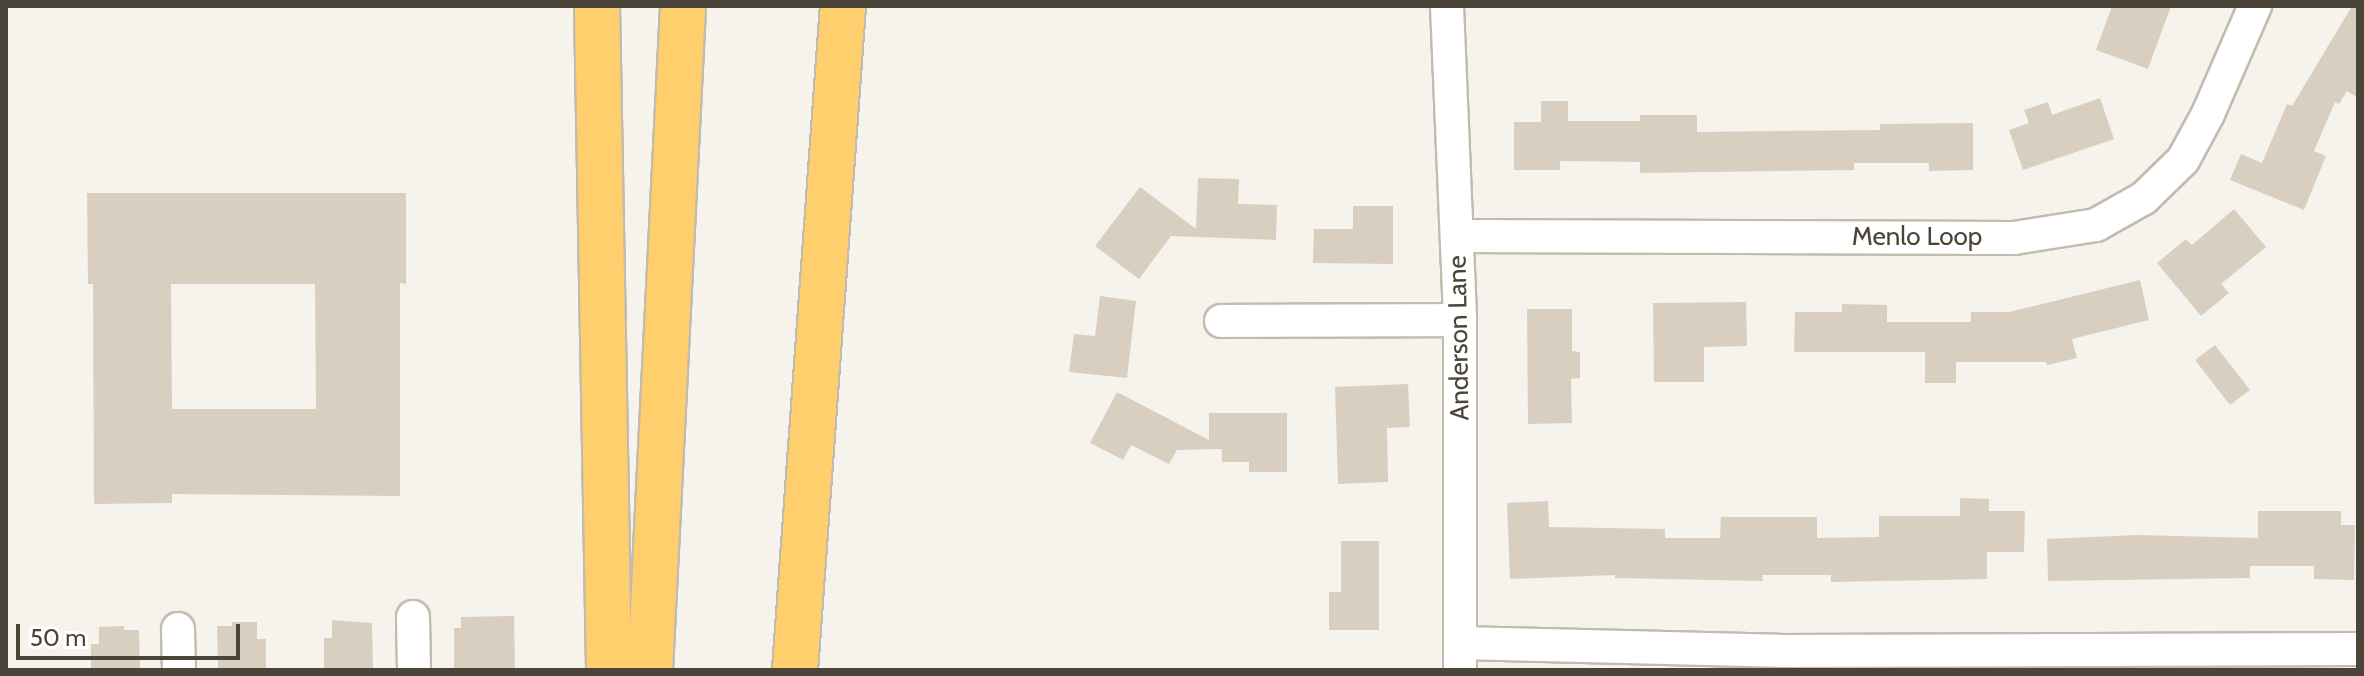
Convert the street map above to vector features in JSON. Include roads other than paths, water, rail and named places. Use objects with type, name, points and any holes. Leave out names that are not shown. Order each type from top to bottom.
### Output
[{"type":"highway","points":[[597,6],[609,670]]},
{"type":"highway","points":[[650,670],[683,6]]},
{"type":"highway","points":[[795,670],[843,6]]},
{"type":"street","name":"Anderson Lane","points":[[1447,6],[1460,320],[1460,657]]},
{"type":"street","name":"Menlo Loop","points":[[1457,236],[2014,238],[2096,225],[2144,198],[2183,160],[2208,114],[2255,6]]},
{"type":"street","points":[[1221,321],[1460,320]]},
{"type":"street","points":[[413,617],[414,670]]},
{"type":"street","points":[[178,629],[179,670]]},
{"type":"street","points":[[1460,657],[1779,661],[2358,649]]}]
